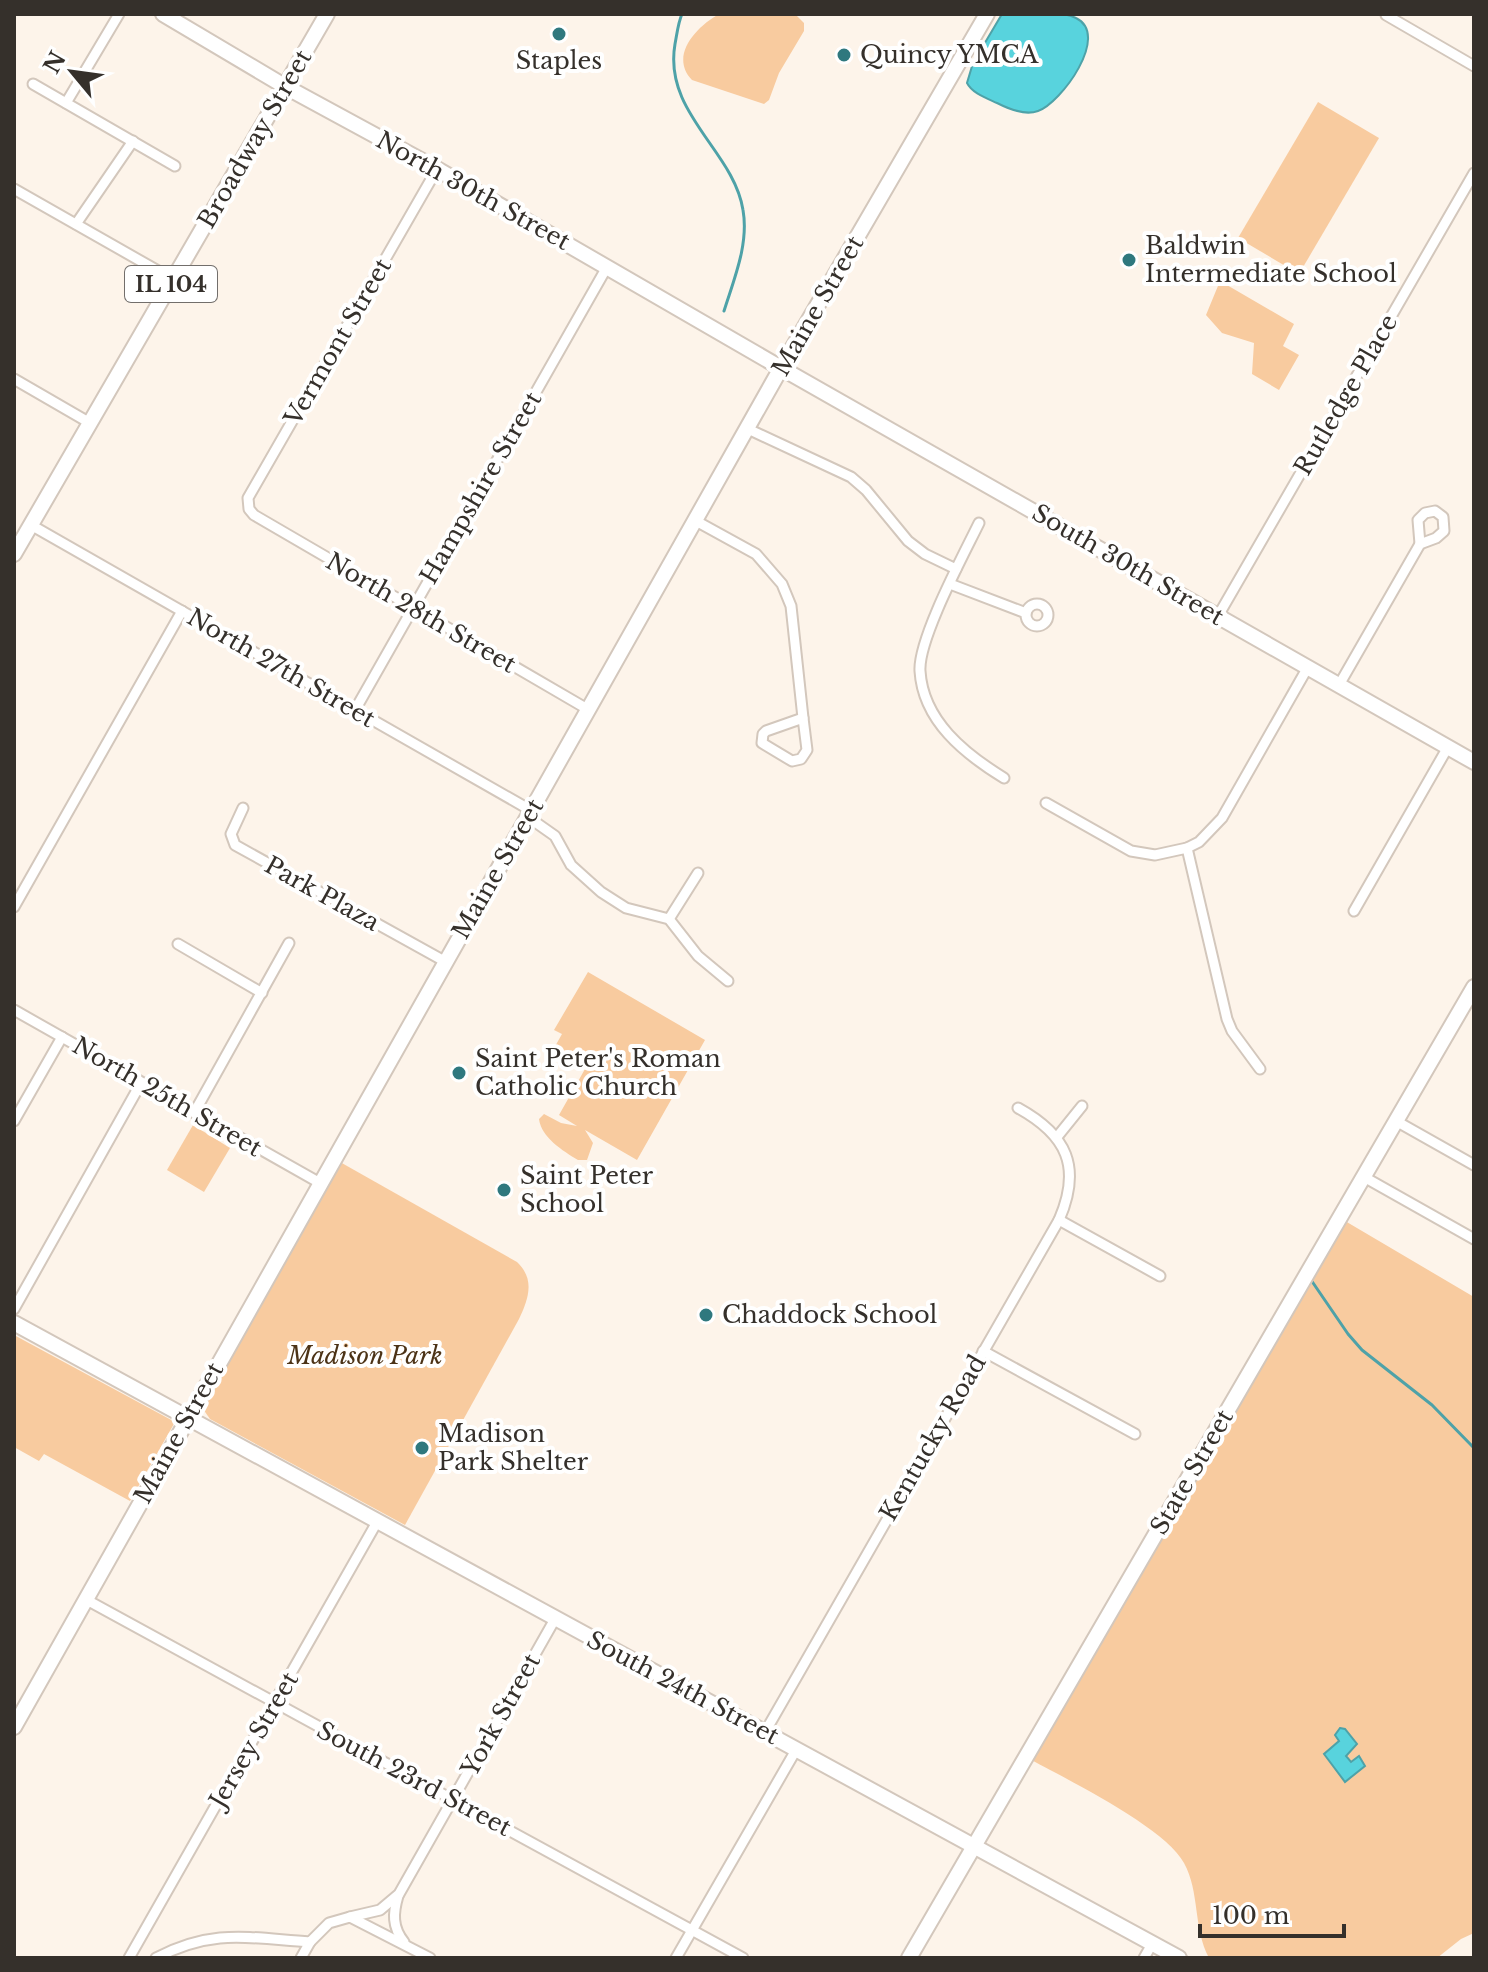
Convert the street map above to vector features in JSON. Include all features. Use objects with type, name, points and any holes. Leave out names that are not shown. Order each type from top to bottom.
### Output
[{"type":"street","points":[[66,103],[119,14]]},
{"type":"street","name":"North 30th Street","points":[[163,14],[781,368]]},
{"type":"street","name":"Broadway Street","points":[[14,554],[327,14]]},
{"type":"street","name":"Maine Street","points":[[14,1727],[781,368],[987,14]]},
{"type":"street","points":[[1386,15],[1474,66]]},
{"type":"street","points":[[33,84],[175,166]]},
{"type":"street","points":[[76,224],[133,141]]},
{"type":"street","name":"Vermont Street","points":[[254,515],[249,509],[248,498],[437,169]]},
{"type":"street","name":"Rutledge Place","points":[[1218,616],[1474,173]]},
{"type":"street","points":[[14,189],[174,280]]},
{"type":"street","name":"Hampshire Street","points":[[355,710],[607,267]]},
{"type":"street","name":"South 30th Street","points":[[781,368],[1473,760]]},
{"type":"street","points":[[14,379],[90,423]]},
{"type":"street","points":[[748,429],[851,477],[917,549],[956,569]]},
{"type":"street","name":"North 28th Street","points":[[254,515],[589,710]]},
{"type":"street","points":[[696,521],[756,554],[782,584],[791,606],[807,750],[801,759],[792,761],[762,743],[766,731],[803,718]]},
{"type":"street","points":[[979,523],[956,569],[921,656],[922,684],[939,721],[952,739],[976,761],[1004,778]]},
{"type":"street","name":"North 27th Street","points":[[31,525],[530,814],[559,841],[571,865],[614,902],[636,912],[669,919]]},
{"type":"street","points":[[1339,685],[1420,544]]},
{"type":"street","points":[[950,584],[1026,613]]},
{"type":"street","points":[[14,907],[182,611]]},
{"type":"street","points":[[1046,803],[1131,851],[1155,855],[1187,848],[1208,836],[1222,818],[1308,667]]},
{"type":"street","points":[[1354,911],[1448,747]]},
{"type":"street","name":"Park Plaza","points":[[243,808],[231,834],[235,845],[446,962]]},
{"type":"street","points":[[1187,848],[1227,1019],[1260,1069]]},
{"type":"street","points":[[698,873],[669,919],[698,956],[728,981]]},
{"type":"street","points":[[194,1113],[289,943]]},
{"type":"street","points":[[178,944],[262,993]]},
{"type":"street","name":"State Street","points":[[909,1958],[1474,987]]},
{"type":"street","name":"North 25th Street","points":[[14,1010],[320,1183]]},
{"type":"street","points":[[14,1121],[62,1037]]},
{"type":"street","points":[[14,1309],[141,1083]]},
{"type":"street","points":[[1018,1108],[1044,1123],[1057,1137],[1082,1106]]},
{"type":"street","points":[[1396,1121],[1474,1165]]},
{"type":"street","name":"Kentucky Road","points":[[765,1732],[1059,1220],[1069,1193],[1070,1171],[1057,1137]]},
{"type":"street","points":[[1364,1177],[1474,1239]]},
{"type":"street","points":[[1059,1220],[1160,1276]]},
{"type":"street","name":"South 24th Street","points":[[14,1323],[1179,1958]]},
{"type":"street","points":[[983,1351],[1135,1434]]},
{"type":"street","name":"Jersey Street","points":[[129,1958],[377,1522]]},
{"type":"street","name":"South 23rd Street","points":[[85,1599],[743,1958]]},
{"type":"street","name":"York Street","points":[[406,1945],[395,1926],[399,1894],[555,1619]]},
{"type":"street","points":[[676,1958],[796,1750]]},
{"type":"street","points":[[301,1958],[310,1942],[329,1923],[380,1910],[399,1894]]},
{"type":"street","points":[[350,1917],[430,1958]]},
{"type":"street","points":[[156,1958],[209,1937],[310,1942]]},
{"type":"street","points":[[1144,1958],[1152,1944]]},
{"type":"green space","points":[[719,14],[795,14],[804,23],[804,31],[779,73],[769,100],[764,104],[692,80],[686,71],[683,61],[688,43],[702,26]]},
{"type":"green space","points":[[1318,102],[1379,138],[1299,274],[1238,238]]},
{"type":"green space","points":[[1220,281],[1294,324],[1283,346],[1299,355],[1279,390],[1252,374],[1254,343],[1222,333],[1206,315]]},
{"type":"green space","points":[[588,972],[705,1040],[637,1160],[585,1130],[593,1143],[587,1160],[578,1160],[554,1143],[544,1132],[539,1119],[544,1114],[561,1123],[577,1126],[559,1115],[585,1069],[553,1050],[562,1034],[554,1030]]},
{"type":"green space","points":[[193,1125],[230,1148],[204,1192],[167,1170]]},
{"type":"green space","name":"Madison Park","points":[[340,1162],[517,1262],[528,1282],[528,1296],[519,1319],[405,1525],[210,1419],[203,1409]]},
{"type":"green space","points":[[1340,1218],[1474,1297],[1474,1933],[1437,1958],[1209,1958],[1201,1935],[1189,1874],[1173,1849],[1136,1819],[1026,1757]]},
{"type":"green space","points":[[14,1335],[175,1422],[130,1501],[44,1454],[39,1461],[14,1447]]},
{"type":"water","points":[[1002,14],[1069,15],[1085,27],[1088,39],[1079,68],[1059,95],[1038,111],[1022,112],[1007,107],[980,95],[967,83],[973,63]]},
{"type":"water","points":[[1340,1728],[1345,1729],[1357,1744],[1346,1756],[1351,1762],[1359,1756],[1365,1766],[1345,1782],[1324,1754],[1339,1741],[1335,1735]]},
{"type":"waterway","points":[[682,14],[675,44],[674,69],[679,91],[727,169],[743,210],[742,248],[724,311]]},
{"type":"waterway","points":[[1309,1277],[1362,1350],[1432,1405],[1474,1448]]},
{"type":"place","name":"Staples","points":[[559,34]]},
{"type":"place","name":"Quincy YMCA","points":[[844,55]]},
{"type":"place","name":"Baldwin Intermediate School","points":[[1129,260]]},
{"type":"place","name":"Saint Peter's Roman Catholic Church","points":[[459,1073]]},
{"type":"place","name":"Saint Peter School","points":[[504,1190]]},
{"type":"place","name":"Chaddock School","points":[[706,1315]]},
{"type":"place","name":"Madison Park Shelter","points":[[422,1448]]}]
